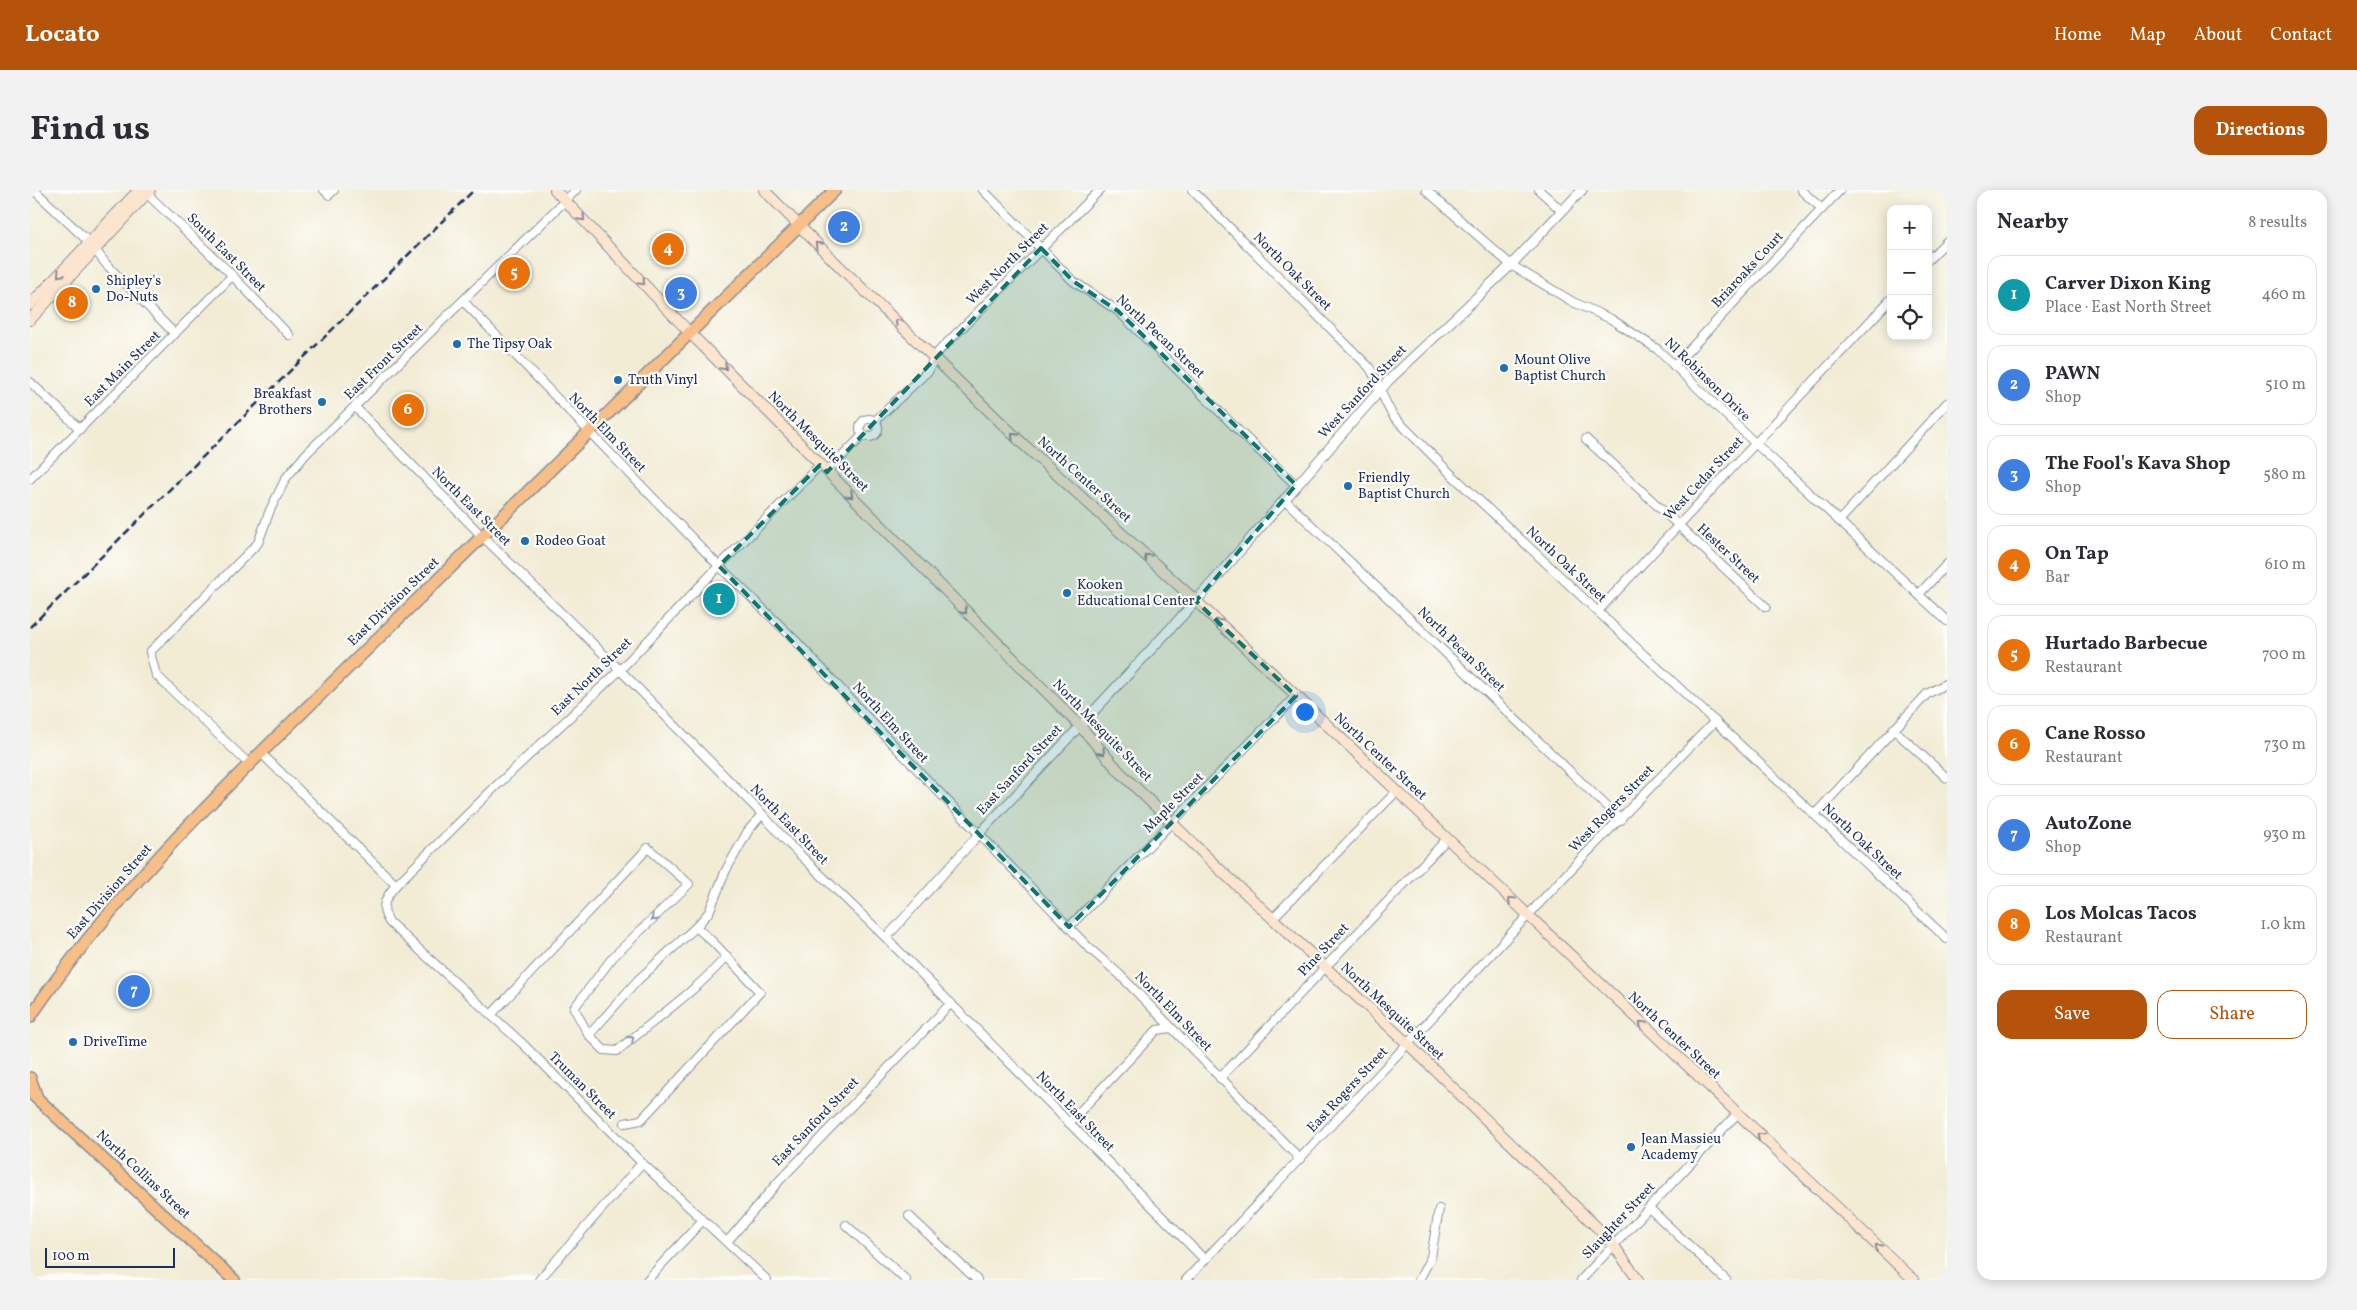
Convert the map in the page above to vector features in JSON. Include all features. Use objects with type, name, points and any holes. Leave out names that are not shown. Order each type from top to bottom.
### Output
[{"type":"main road","name":"North Mesquite Street","points":[[555,190],[689,332],[1080,726],[1119,771],[1173,822],[1214,865],[1408,1044],[1614,1244],[1638,1280]]},
{"type":"main road","name":"North Center Street","points":[[764,190],[1022,444],[1196,602],[1914,1280]]},
{"type":"main road","name":"East Division Street","points":[[31,1015],[91,935],[138,877],[261,753],[835,190]]},
{"type":"main road","points":[[30,305],[92,246],[145,191]]},
{"type":"main road","points":[[30,320],[92,246]]},
{"type":"main road","points":[[30,1028],[31,1015]]},
{"type":"main road","points":[[30,1078],[32,1096]]},
{"type":"main road","name":"North Collins Street","points":[[32,1096],[234,1280]]},
{"type":"street","points":[[34,190],[92,246],[106,264],[175,334]]},
{"type":"street","name":"East Front Street","points":[[250,765],[156,675],[150,652],[258,543],[270,510],[286,478],[306,454],[464,302],[576,190]]},
{"type":"street","name":"North Pecan Street","points":[[983,190],[1073,281],[1118,311],[1296,485]]},
{"type":"street","name":"West North Street","points":[[934,357],[1100,190]]},
{"type":"street","name":"North Oak Street","points":[[1192,190],[1369,367],[1377,378],[1394,417],[1450,473],[1947,939]]},
{"type":"street","name":"Nl Robinson Drive","points":[[1426,190],[1511,265],[1573,302],[1611,319],[1644,338],[1947,621]]},
{"type":"street","points":[[1539,190],[1562,211]]},
{"type":"street","name":"West Sanford Street","points":[[1196,602],[1389,380],[1511,265],[1582,190]]},
{"type":"street","points":[[1801,190],[1822,209]]},
{"type":"street","name":"Briaroaks Court","points":[[1674,366],[1840,190]]},
{"type":"street","name":"South East Street","points":[[145,191],[289,335]]},
{"type":"street","points":[[1932,256],[1947,241]]},
{"type":"street","name":"East Main Street","points":[[30,479],[232,276]]},
{"type":"street","name":"North Elm Street","points":[[464,302],[719,566],[796,640],[1069,927],[1300,1159]]},
{"type":"street","name":"West Cedar Street","points":[[1598,611],[1887,304]]},
{"type":"street","points":[[875,422],[929,370],[934,357]]},
{"type":"street","points":[[30,382],[80,429]]},
{"type":"street","points":[[1839,521],[1947,403]]},
{"type":"street","name":"North East Street","points":[[355,407],[482,536],[620,670],[762,814],[789,844],[886,938],[1205,1260]]},
{"type":"street","points":[[869,419],[875,422],[878,428],[876,434],[871,437],[863,435],[860,428],[862,423],[869,419]]},
{"type":"street","name":"East North Street","points":[[383,908],[386,897],[396,885],[494,788],[620,670],[719,566],[863,435]]},
{"type":"street","name":"Hester Street","points":[[1586,439],[1766,607]]},
{"type":"street","name":"North Pecan Street","points":[[1284,499],[1621,820]]},
{"type":"street","points":[[1919,594],[1947,564]]},
{"type":"street","name":"East Sanford Street","points":[[886,938],[979,834],[1196,602]]},
{"type":"street","points":[[1815,814],[1893,728],[1927,694],[1947,683]]},
{"type":"street","name":"Maple Street","points":[[1069,927],[1296,696]]},
{"type":"street","name":"West Rogers Street","points":[[1528,916],[1715,721]]},
{"type":"street","points":[[1893,728],[1947,778]]},
{"type":"street","points":[[261,753],[396,885]]},
{"type":"street","points":[[1272,919],[1397,791]]},
{"type":"street","points":[[589,1035],[638,980],[710,912],[726,870],[748,831],[762,814]]},
{"type":"street","name":"Pine Street","points":[[1220,1078],[1447,839]]},
{"type":"street","points":[[491,1016],[648,848],[689,884],[613,957],[574,1008],[589,1035],[604,1050],[617,1051],[661,1013],[687,995],[727,956]]},
{"type":"street","name":"Truman Street","points":[[383,908],[390,923],[491,1016],[642,1163],[767,1280]]},
{"type":"street","name":"East Rogers Street","points":[[1186,1280],[1528,916]]},
{"type":"street","points":[[625,1123],[641,1120],[760,992],[727,956],[696,927]]},
{"type":"street","name":"East Sanford Street","points":[[727,1242],[779,1181],[951,1003]]},
{"type":"street","points":[[1069,1123],[1157,1030],[1171,1028]]},
{"type":"street","name":"Slaughter Street","points":[[1581,1280],[1737,1114]]},
{"type":"street","points":[[539,1280],[642,1163]]},
{"type":"street","points":[[1649,1208],[1726,1280]]},
{"type":"street","points":[[1420,1280],[1431,1257],[1439,1209]]},
{"type":"street","points":[[909,1216],[977,1280]]},
{"type":"street","points":[[647,1280],[703,1220]]},
{"type":"street","points":[[846,1225],[906,1280]]},
{"type":"street","points":[[1192,1273],[1199,1280]]},
{"type":"highlighted area","points":[[1041,248],[1073,281],[1118,311],[1296,485],[1196,601],[1296,696],[1069,927],[719,566],[820,465],[827,472]]},
{"type":"railway","points":[[30,627],[474,190]]},
{"type":"place","name":"PAWN","points":[[844,227]]},
{"type":"place","name":"On Tap","points":[[668,249]]},
{"type":"place","name":"Hurtado Barbecue","points":[[514,273]]},
{"type":"place","name":"Shipley's Do-Nuts","points":[[96,289]]},
{"type":"place","name":"The Fool's Kava Shop","points":[[681,293]]},
{"type":"place","name":"Los Molcas Tacos","points":[[72,303]]},
{"type":"place","name":"The Tipsy Oak","points":[[457,344]]},
{"type":"place","name":"Mount Olive Baptist Church","points":[[1504,368]]},
{"type":"place","name":"Truth Vinyl","points":[[618,380]]},
{"type":"place","name":"Breakfast Brothers","points":[[322,402]]},
{"type":"place","name":"Cane Rosso","points":[[408,410]]},
{"type":"place","name":"Friendly Baptist Church","points":[[1348,486]]},
{"type":"place","name":"Rodeo Goat","points":[[525,541]]},
{"type":"place","name":"Kooken Educational Center","points":[[1067,593]]},
{"type":"place","name":"Carver Dixon King","points":[[719,599]]},
{"type":"place","name":"AutoZone","points":[[134,991]]},
{"type":"place","name":"DriveTime","points":[[73,1042]]},
{"type":"place","name":"Jean Massieu Academy","points":[[1631,1147]]}]
